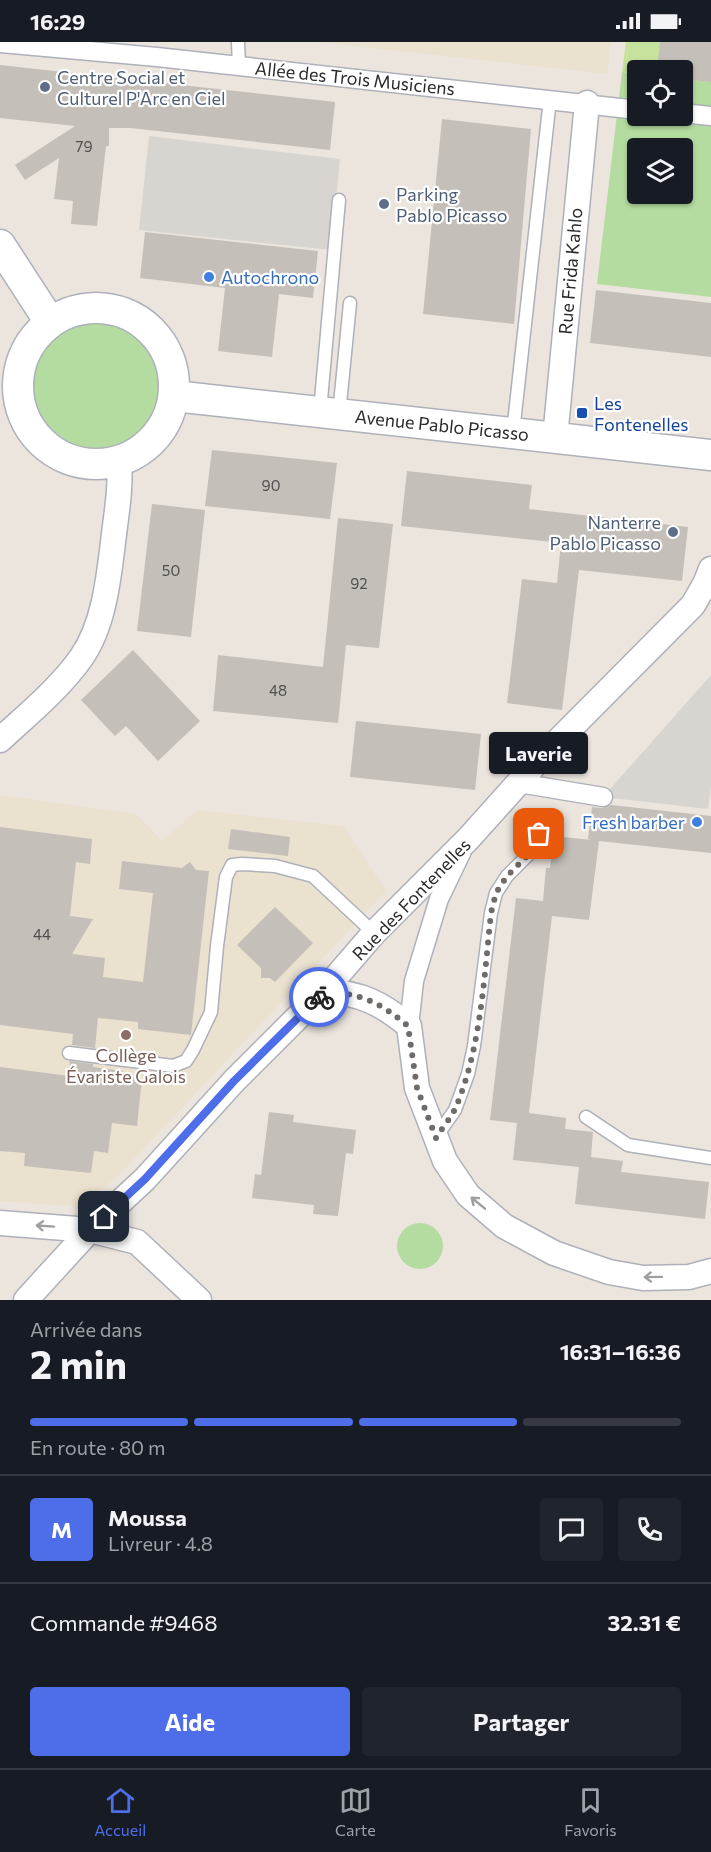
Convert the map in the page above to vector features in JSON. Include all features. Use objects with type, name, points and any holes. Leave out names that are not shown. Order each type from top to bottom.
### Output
[{"type":"street","name":"Allée des Trois Musiciens","points":[[0,43],[239,66],[627,108]]},
{"type":"street","name":"Rue Frida Kahlo","points":[[555,438],[587,103]]},
{"type":"street","points":[[693,114],[711,116]]},
{"type":"street","points":[[0,245],[50,322]]},
{"type":"street","points":[[98,308],[123,313],[142,323],[157,337],[168,355],[174,375],[174,396],[170,413],[156,436],[135,454],[119,461],[91,465],[64,458],[42,443],[25,421],[18,394],[19,367],[31,342],[50,322],[73,311],[98,308]]},
{"type":"street","name":"Avenue Pablo Picasso","points":[[174,396],[711,454]]},
{"type":"street","points":[[0,740],[57,687],[82,657],[100,617],[108,581],[118,504],[119,461]]},
{"type":"street","name":"Rue des Fontenelles","points":[[26,1300],[90,1230],[145,1179],[234,1081],[324,992],[374,933],[469,838],[539,760],[693,605],[709,579]]},
{"type":"street","points":[[519,783],[603,797]]},
{"type":"street","points":[[469,838],[439,899],[414,981],[408,1026],[417,1088],[445,1161],[468,1195],[504,1226],[554,1253],[609,1272],[643,1278],[689,1277],[711,1271]]},
{"type":"street","points":[[324,992],[344,992],[366,999],[387,1008],[408,1026]]},
{"type":"street","points":[[0,1222],[90,1230],[137,1242],[199,1300]]},
{"type":"lane","points":[[238,42],[239,66]]},
{"type":"lane","points":[[513,434],[550,99]]},
{"type":"lane","points":[[330,413],[339,200]]},
{"type":"lane","points":[[330,413],[350,303]]},
{"type":"lane","points":[[436,1138],[455,1110],[468,1074],[474,1046],[491,913],[496,893],[507,876],[535,848],[539,834]]},
{"type":"lane","points":[[69,1053],[173,1066],[186,1061],[211,1012],[226,877],[232,865],[274,866],[313,876],[374,933]]},
{"type":"lane","points":[[586,1117],[627,1145],[711,1158]]},
{"type":"shaded area","points":[[316,42],[611,42],[607,74]]},
{"type":"shaded area","points":[[149,136],[340,159],[331,250],[139,230]]},
{"type":"shaded area","points":[[711,675],[711,786],[708,809],[603,797]]},
{"type":"shaded area","name":"Collège Évariste Galois","points":[[0,795],[136,814],[162,841],[197,810],[343,826],[386,891],[116,1178],[82,1205],[62,1206],[0,1201]]},
{"type":"green space","points":[[626,42],[711,42],[711,82],[693,80],[693,60],[627,60],[627,73],[622,72]]},
{"type":"green space","points":[[622,72],[627,73],[627,126],[693,126],[693,80],[711,82],[711,297],[597,284]]},
{"type":"green space","points":[[97,320],[122,325],[142,339],[156,359],[161,384],[156,409],[142,429],[122,443],[97,448],[72,443],[52,429],[38,409],[33,384],[38,359],[52,339],[72,325]]},
{"type":"green space","points":[[420,1223],[436,1230],[443,1246],[436,1262],[420,1269],[404,1262],[397,1246],[404,1230]]},
{"type":"building","points":[[660,42],[711,42],[711,82],[693,80],[693,60],[658,60]]},
{"type":"building","points":[[0,65],[335,102],[330,150],[130,128],[109,128],[109,146],[106,146],[97,226],[71,224],[73,201],[54,199],[59,158],[25,180],[15,165],[75,126],[0,118]]},
{"type":"building","points":[[442,119],[531,129],[514,324],[423,314]]},
{"type":"building","points":[[145,232],[318,251],[313,298],[279,294],[272,357],[218,351],[225,288],[140,278]]},
{"type":"building","points":[[596,290],[711,303],[711,357],[590,343]]},
{"type":"building","points":[[212,450],[337,463],[330,519],[205,506]]},
{"type":"building","points":[[407,471],[532,485],[529,509],[688,527],[682,581],[579,570],[562,710],[507,703],[522,579],[557,583],[561,543],[401,526]]},
{"type":"building","points":[[152,504],[205,510],[191,637],[137,631]]},
{"type":"building","points":[[338,518],[393,524],[379,648],[346,645],[338,723],[213,711],[218,655],[323,667]]},
{"type":"building","points":[[133,650],[200,721],[158,761],[126,726],[115,736],[81,700]]},
{"type":"building","points":[[356,721],[481,734],[475,790],[350,777]]},
{"type":"building","points":[[611,805],[711,816],[711,853],[599,841],[589,920],[552,916],[529,1113],[566,1118],[565,1129],[593,1132],[591,1157],[623,1161],[621,1172],[709,1182],[705,1219],[575,1204],[579,1167],[513,1160],[517,1123],[490,1120],[516,898],[543,901],[546,868],[550,868],[554,836],[591,840],[588,839],[592,807],[602,808]]},
{"type":"building","points":[[0,827],[92,839],[90,864],[76,862],[70,916],[93,919],[72,954],[105,958],[103,977],[143,982],[153,893],[119,889],[122,861],[182,868],[190,862],[196,870],[209,871],[191,1035],[138,1029],[138,1022],[98,1018],[95,1048],[72,1045],[73,1034],[0,1025]]},
{"type":"building","points":[[231,829],[290,837],[288,856],[228,849]]},
{"type":"building","points":[[275,907],[313,943],[275,982],[270,978],[261,978],[261,968],[237,945]]},
{"type":"building","points":[[70,1061],[123,1071],[122,1076],[142,1079],[137,1126],[112,1123],[108,1153],[94,1151],[91,1173],[24,1166],[25,1153],[0,1151],[0,1067],[69,1076]]},
{"type":"building","points":[[269,1112],[294,1115],[293,1122],[356,1130],[353,1154],[346,1153],[338,1216],[313,1214],[314,1205],[252,1198],[255,1174],[261,1175]]},
{"type":"way so far","points":[[319,997],[324,992],[344,992],[366,999],[387,1008],[408,1026],[417,1088],[436,1138],[455,1110],[468,1074],[474,1046],[491,913],[496,893],[507,876],[535,848],[539,834]]},
{"type":"place","name":"Centre Social et Culturel P'Arc en Ciel","points":[[45,87]]},
{"type":"place","name":"Parking Pablo Picasso","points":[[384,204]]},
{"type":"place","name":"Autochrono","points":[[209,277]]},
{"type":"place","name":"Les Fontenelles","points":[[582,413]]},
{"type":"place","name":"Nanterre Pablo Picasso","points":[[673,532]]},
{"type":"place","name":"Fresh barber","points":[[697,822]]},
{"type":"place","name":"Laverie","points":[[539,834]]},
{"type":"place","name":"Collège Évariste Galois","points":[[126,1035]]},
{"type":"route","points":[[104,1217],[145,1179],[234,1081],[319,997]]}]
